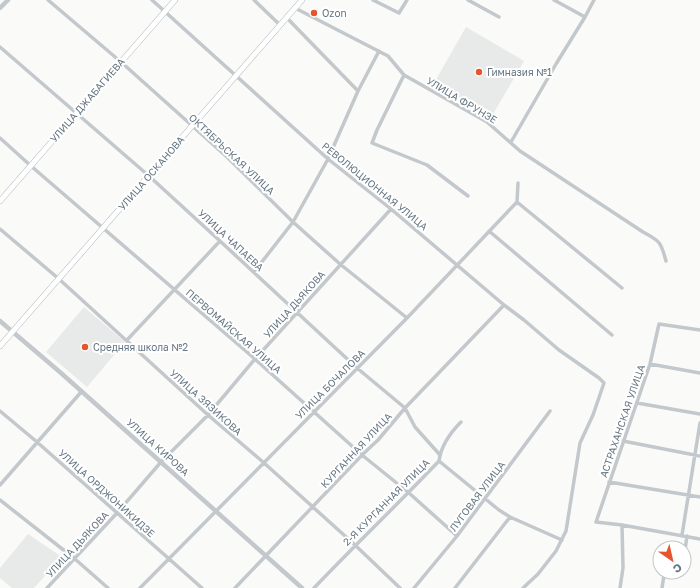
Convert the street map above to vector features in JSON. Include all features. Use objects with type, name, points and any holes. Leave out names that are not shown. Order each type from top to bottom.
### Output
[{"type":"main road","name":"УЛИЦА ДЖАБАГИЕВА","points":[[0,201],[175,0]]},
{"type":"main road","name":"УЛИЦА ОСКАНОВА","points":[[0,346],[302,0]]},
{"type":"street","points":[[0,8],[8,0]]},
{"type":"street","name":"ОКТЯБРЬСКАЯ УЛИЦА","points":[[48,0],[227,156],[293,222],[340,264],[407,318]]},
{"type":"street","name":"РЕВОЛЮЦИОННАЯ УЛИЦА","points":[[152,0],[328,159],[391,209],[559,350],[604,383],[593,415],[580,443],[566,531],[562,540]]},
{"type":"street","points":[[254,0],[280,25]]},
{"type":"street","points":[[372,0],[399,13],[407,0]]},
{"type":"street","points":[[468,0],[499,16]]},
{"type":"street","points":[[554,0],[585,17]]},
{"type":"street","points":[[511,142],[594,0]]},
{"type":"street","name":"УЛИЦА ФРУНЗЕ","points":[[295,8],[388,56],[404,75],[487,122],[520,151],[643,232],[658,240],[663,248],[666,261]]},
{"type":"street","points":[[287,18],[358,92]]},
{"type":"street","name":"УЛИЦА ЧАПАЕВА","points":[[0,47],[149,176],[357,368],[405,408],[416,427],[440,455]]},
{"type":"street","points":[[254,272],[293,222],[328,159],[358,92],[379,51]]},
{"type":"street","points":[[404,75],[372,142],[427,165],[468,196]]},
{"type":"street","name":"ПЕРВОМАЙСКАЯ УЛИЦА","points":[[0,138],[30,166],[104,228],[255,359],[362,455],[409,493],[457,536]]},
{"type":"street","points":[[518,183],[516,202],[622,288]]},
{"type":"street","name":"УЛИЦА БОЧАЛОВА","points":[[140,588],[407,318],[516,202]]},
{"type":"street","name":"УЛИЦА ДЬЯКОВА","points":[[47,588],[118,513],[161,462],[208,415],[255,359],[391,209]]},
{"type":"street","name":"УЛИЦА ЗЯЗИКОВА","points":[[0,229],[59,279],[208,415],[263,462],[400,588]]},
{"type":"street","points":[[489,231],[612,335]]},
{"type":"street","points":[[127,340],[220,241]]},
{"type":"street","name":"КУРГАННАЯ УЛИЦА","points":[[235,588],[378,440],[405,408],[504,305]]},
{"type":"street","name":"УЛИЦА КИРОВА","points":[[0,321],[82,391],[302,588]]},
{"type":"street","name":"АСТРАХАНСКАЯ УЛИЦА","points":[[622,525],[596,522],[650,364],[659,324],[700,330]]},
{"type":"street","points":[[650,364],[700,373]]},
{"type":"street","points":[[0,485],[82,391]]},
{"type":"street","points":[[637,403],[700,414]]},
{"type":"street","name":"УЛИЦА ОРДЖОНИКИДЗЕ","points":[[0,411],[202,588]]},
{"type":"street","name":"ЛУГОВАЯ УЛИЦА","points":[[414,588],[457,536],[550,411]]},
{"type":"street","name":"2-Я КУРГАННАЯ УЛИЦА","points":[[314,588],[439,461],[440,455],[451,432],[461,422]]},
{"type":"street","points":[[682,535],[700,424]]},
{"type":"street","points":[[624,441],[700,456]]},
{"type":"street","points":[[439,461],[510,517],[562,540],[556,551],[538,574],[523,588]]},
{"type":"street","points":[[609,482],[700,497]]},
{"type":"street","points":[[0,500],[75,558],[108,588]]},
{"type":"street","points":[[455,588],[510,517]]},
{"type":"street","points":[[620,588],[623,568],[622,525],[700,539]]},
{"type":"street","points":[[686,540],[687,536]]},
{"type":"shaded area","name":"Гимназия №1","points":[[466,27],[524,61],[492,116],[434,83]]},
{"type":"shaded area","name":"Средняя школа №2","points":[[84,307],[125,342],[87,387],[46,352]]},
{"type":"shaded area","points":[[28,534],[62,557],[34,588],[12,588],[0,578],[0,568]]},
{"type":"place","name":"Ozon","points":[[314,13]]},
{"type":"place","name":"Гимназия №1","points":[[479,72]]},
{"type":"place","name":"Средняя школа №2","points":[[85,347]]}]
